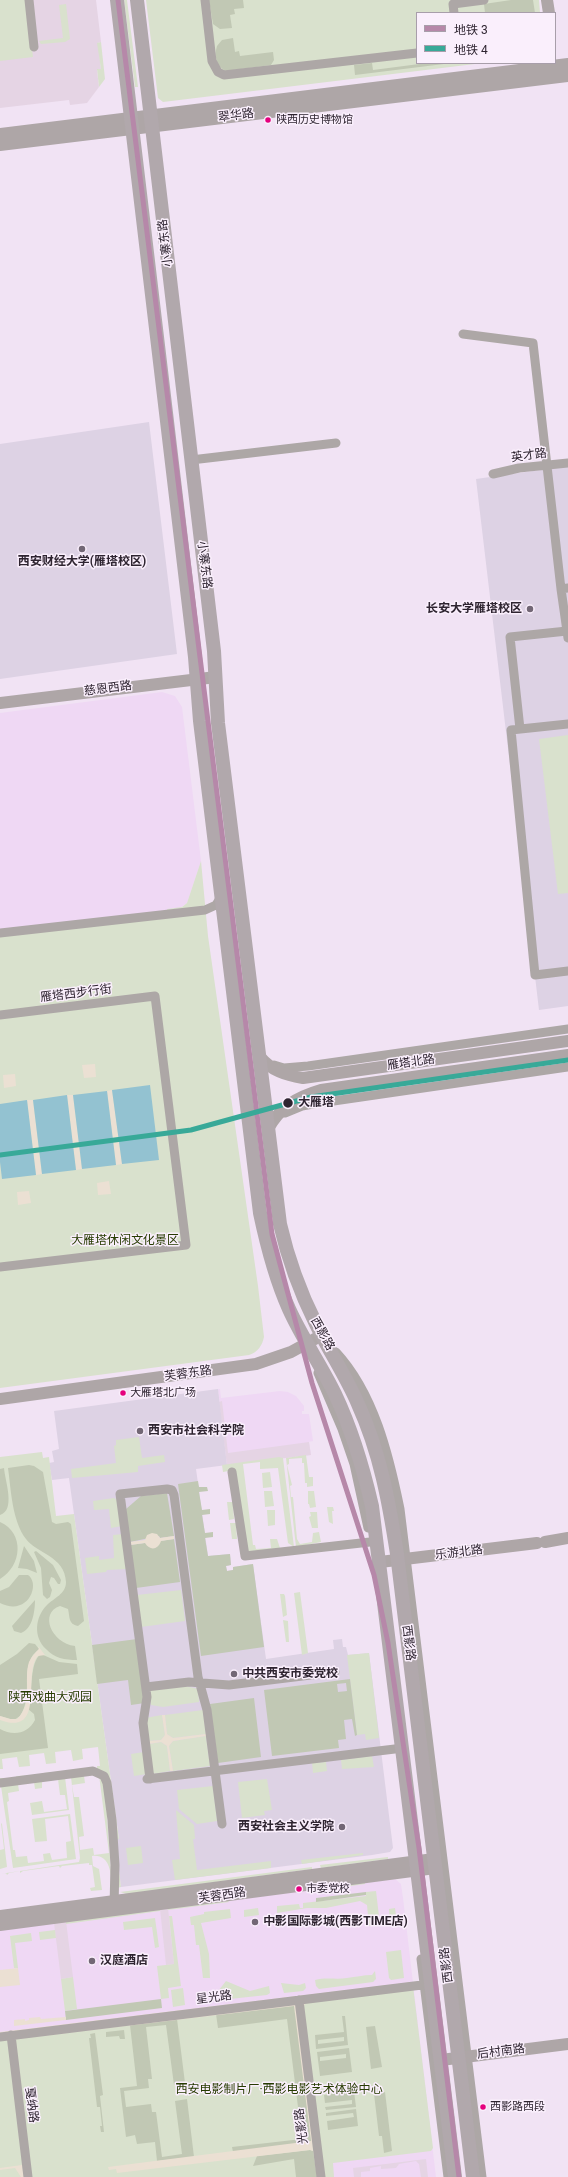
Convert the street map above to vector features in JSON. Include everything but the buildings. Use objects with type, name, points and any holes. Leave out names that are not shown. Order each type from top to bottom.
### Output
[{"type":"main road","name":"小寨东路","points":[[117,0],[221,894],[265,1236],[276,1276],[289,1309],[307,1344]]},
{"type":"main road","name":"小寨东路","points":[[136,0],[216,677],[218,723],[268,1129]]},
{"type":"main road","points":[[547,0],[549,12]]},
{"type":"main road","name":"翠华路","points":[[0,134],[151,121],[559,70],[568,64]]},
{"type":"main road","name":"翠华路","points":[[0,145],[132,123]]},
{"type":"main road","name":"慈恩西路","points":[[0,703],[216,677]]},
{"type":"main road","name":"雁塔北路","points":[[260,1057],[271,1069],[286,1075],[303,1078],[568,1041]]},
{"type":"main road","name":"雁塔北路","points":[[268,1129],[277,1114],[289,1103],[305,1095],[321,1090],[568,1055]]},
{"type":"main road","name":"西影路","points":[[268,1129],[278,1209],[284,1240],[302,1294],[351,1389],[373,1442],[389,1502],[402,1560],[463,2057],[473,2177]]},
{"type":"main road","name":"芙蓉东路","points":[[0,1399],[238,1367],[274,1359],[307,1344],[322,1335]]},
{"type":"main road","name":"西影路","points":[[307,1344],[335,1394],[358,1452],[372,1506],[380,1562],[400,1748],[437,2061],[455,2177]]},
{"type":"main road","name":"乐游北路","points":[[380,1562],[568,1538]]},
{"type":"main road","name":"芙蓉西路","points":[[0,1925],[113,1906],[440,1863]]},
{"type":"main road","name":"芙蓉西路","points":[[0,1916],[113,1906]]},
{"type":"main road","name":"后村南路","points":[[437,2061],[568,2044]]},
{"type":"street","points":[[28,0],[34,47]]},
{"type":"street","points":[[205,0],[212,61],[218,72],[224,75],[416,53]]},
{"type":"street","points":[[454,12],[453,4],[484,0]]},
{"type":"street","points":[[463,334],[533,343],[546,465],[565,588],[568,634],[510,637],[520,729]]},
{"type":"street","points":[[191,460],[336,443]]},
{"type":"street","name":"英才路","points":[[493,474],[546,465],[568,463]]},
{"type":"street","points":[[568,724],[511,730],[535,975],[568,971]]},
{"type":"street","points":[[0,933],[205,910],[216,905],[220,900],[221,894]]},
{"type":"street","name":"雁塔西步行街","points":[[0,1015],[155,996],[186,1245],[0,1267]]},
{"type":"street","points":[[260,1057],[271,1065],[284,1068],[296,1068],[568,1029]]},
{"type":"street","points":[[268,1129],[280,1116],[302,1106],[568,1067]]},
{"type":"street","points":[[222,1824],[215,1771],[207,1710],[199,1682],[174,1495],[172,1490],[166,1489],[120,1494],[146,1687],[147,1704],[143,1723],[149,1779],[215,1771],[400,1748],[363,1502],[354,1464],[307,1344]]},
{"type":"street","points":[[232,1472],[245,1556],[370,1542]]},
{"type":"street","points":[[146,1687],[199,1682],[229,1685],[335,1672]]},
{"type":"street","points":[[0,1783],[93,1772],[98,1772],[104,1776],[107,1783],[112,1820],[115,1886],[113,1906]]},
{"type":"street","name":"星光路","points":[[0,2037],[428,1984]]},
{"type":"street","name":"光影路","points":[[299,2000],[321,2177]]},
{"type":"street","name":"戛纳路","points":[[11,2035],[28,2177]]},
{"type":"street","points":[[463,2057],[482,2177]]},
{"type":"street","points":[[437,2061],[448,2177]]},
{"type":"shaded area","points":[[0,0],[96,0],[101,42],[98,43],[101,69],[97,70],[99,87],[87,103],[70,105],[69,100],[0,108]]},
{"type":"shaded area","name":"西安财经大学(雁塔校区)","points":[[149,422],[177,654],[0,679],[0,444]]},
{"type":"shaded area","name":"长安大学雁塔校区","points":[[568,466],[568,1006],[539,1010],[476,479]]},
{"type":"shaded area","points":[[162,692],[175,696],[182,707],[201,861],[187,903],[180,908],[167,909],[168,920],[0,937],[0,713]]},
{"type":"shaded area","points":[[218,1389],[220,1389],[221,1398],[280,1391],[288,1392],[296,1396],[304,1406],[304,1411],[302,1411],[302,1414],[309,1414],[313,1441],[309,1442],[311,1455],[227,1465]]},
{"type":"shaded area","name":"中共西安市委党校","points":[[218,1389],[227,1465],[196,1469],[208,1556],[230,1554],[231,1565],[226,1566],[227,1571],[233,1570],[233,1567],[253,1564],[266,1659],[334,1649],[333,1640],[342,1639],[343,1647],[346,1647],[348,1655],[369,1653],[393,1848],[390,1852],[372,1855],[121,1887],[115,1839],[119,1839],[69,1478],[52,1480],[49,1463],[54,1462],[52,1451],[59,1449],[54,1411]]},
{"type":"shaded area","points":[[222,1401],[228,1453],[309,1442],[311,1455],[227,1465],[219,1402]]},
{"type":"shaded area","points":[[395,1879],[401,1884],[403,1898],[436,2177],[0,2177],[0,1930]]},
{"type":"shaded area","points":[[168,1908],[174,1964],[166,1965],[160,1909]]},
{"type":"shaded area","points":[[66,1921],[73,1977],[61,1979],[54,1923]]},
{"type":"shaded area","points":[[426,2159],[428,2177],[421,2177],[419,2164],[416,2161],[399,2164],[396,2168],[381,2169],[381,2166],[370,2168],[370,2171],[361,2172],[361,2177],[354,2177],[353,2168]]},
{"type":"green space","points":[[0,0],[26,0],[33,57],[0,61]]},
{"type":"green space","points":[[124,0],[127,0],[138,87],[135,87]]},
{"type":"green space","name":"陕西历史博物馆","points":[[146,0],[539,0],[540,12],[416,12],[416,64],[475,64],[163,102],[158,98]]},
{"type":"green space","points":[[209,0],[243,0],[244,8],[234,9],[235,14],[230,15],[232,28],[220,29],[213,24]]},
{"type":"green space","points":[[511,0],[533,0],[535,12],[485,12],[484,4]]},
{"type":"green space","points":[[66,4],[70,39],[65,42],[41,44],[39,41],[63,38],[59,5]]},
{"type":"green space","points":[[233,38],[235,52],[239,51],[240,56],[273,52],[274,60],[271,65],[226,71],[223,69],[218,64],[216,53],[217,46],[222,40]]},
{"type":"green space","points":[[101,42],[105,79],[99,87],[97,69],[101,69],[97,43]]},
{"type":"green space","points":[[372,63],[373,70],[419,64],[444,64],[355,75],[354,65]]},
{"type":"green space","points":[[568,735],[568,893],[558,894],[539,739]]},
{"type":"green space","name":"大雁塔北广场","points":[[201,861],[208,936],[258,1286],[264,1337],[262,1343],[257,1350],[249,1355],[0,1388],[0,933],[168,914],[167,909],[182,907],[187,903]]},
{"type":"green space","points":[[139,1437],[142,1458],[164,1455],[165,1462],[138,1466],[138,1472],[72,1478],[71,1469],[116,1463],[114,1446],[116,1445],[116,1440]]},
{"type":"green space","name":"陕西戏曲大观园","points":[[42,1452],[43,1458],[49,1457],[56,1516],[74,1514],[119,1839],[115,1840],[121,1887],[117,1888],[104,1772],[0,1781],[0,1778],[4,1778],[4,1780],[17,1778],[16,1776],[44,1775],[43,1773],[97,1768],[97,1766],[100,1766],[98,1747],[82,1749],[83,1759],[73,1761],[71,1750],[55,1752],[56,1763],[46,1764],[44,1753],[29,1755],[30,1766],[19,1767],[17,1757],[2,1759],[3,1769],[0,1769],[0,1457]]},
{"type":"green space","points":[[306,1455],[309,1477],[313,1477],[313,1486],[307,1487],[307,1483],[305,1483],[304,1463],[302,1463],[302,1458],[289,1459],[289,1464],[287,1465],[292,1485],[290,1486],[291,1497],[293,1497],[297,1539],[300,1544],[312,1542],[313,1533],[319,1532],[321,1542],[296,1547],[286,1458]]},
{"type":"green space","points":[[279,1457],[283,1458],[294,1547],[288,1543],[278,1468],[260,1469],[260,1462],[243,1464],[253,1545],[255,1545],[256,1549],[271,1548],[270,1539],[277,1539],[280,1548],[248,1553],[234,1470],[223,1472],[222,1465]]},
{"type":"green space","points":[[29,1465],[34,1466],[43,1472],[52,1522],[56,1524],[68,1522],[71,1524],[84,1621],[78,1626],[72,1624],[68,1609],[60,1606],[50,1615],[49,1621],[54,1634],[67,1644],[75,1646],[77,1660],[64,1659],[53,1655],[42,1644],[37,1633],[40,1615],[47,1605],[62,1593],[66,1582],[61,1566],[26,1539],[21,1532],[15,1514],[8,1468]]},
{"type":"green space","points":[[4,1468],[9,1501],[5,1512],[0,1515],[0,1469]]},
{"type":"green space","points":[[270,1472],[272,1487],[263,1488],[262,1473]]},
{"type":"green space","points":[[198,1481],[199,1487],[207,1487],[208,1491],[199,1492],[202,1510],[210,1509],[210,1514],[202,1515],[205,1533],[213,1532],[213,1537],[205,1538],[208,1556],[230,1554],[231,1565],[226,1566],[227,1571],[233,1570],[233,1567],[253,1564],[264,1647],[201,1656],[178,1484]]},
{"type":"green space","points":[[264,1491],[272,1491],[274,1506],[265,1507]]},
{"type":"green space","points":[[308,1491],[314,1491],[316,1507],[310,1508],[308,1504]]},
{"type":"green space","points":[[167,1493],[174,1536],[160,1538],[159,1536],[130,1542],[126,1509],[141,1496]]},
{"type":"green space","points":[[114,1498],[117,1500],[122,1526],[111,1528],[109,1509],[94,1510],[93,1501]]},
{"type":"green space","points":[[227,1502],[233,1502],[234,1519],[229,1520]]},
{"type":"green space","points":[[327,1507],[333,1507],[333,1524],[329,1522]]},
{"type":"green space","points":[[267,1510],[275,1510],[275,1525],[268,1526]]},
{"type":"green space","points":[[310,1512],[317,1512],[318,1528],[312,1528],[309,1517],[311,1516]]},
{"type":"green space","points":[[0,1522],[8,1527],[14,1534],[17,1541],[18,1550],[13,1566],[0,1579]]},
{"type":"green space","points":[[230,1523],[236,1523],[237,1539],[232,1539]]},
{"type":"green space","points":[[123,1534],[127,1569],[107,1570],[106,1572],[87,1574],[85,1558],[99,1556],[99,1560],[114,1558],[113,1535]]},
{"type":"green space","points":[[174,1539],[180,1582],[136,1588],[130,1545]]},
{"type":"green space","points":[[24,1546],[34,1561],[37,1573],[27,1569],[18,1568]]},
{"type":"green space","points":[[36,1551],[53,1565],[61,1580],[60,1584],[58,1584],[54,1578],[51,1577],[49,1583],[52,1590],[50,1597],[47,1599],[43,1595],[41,1568],[34,1552]]},
{"type":"green space","points":[[19,1575],[28,1575],[32,1579],[32,1592],[29,1598],[25,1603],[18,1606],[10,1606],[0,1603],[0,1591],[9,1587]]},
{"type":"green space","points":[[181,1590],[185,1621],[141,1627],[137,1595]]},
{"type":"green space","points":[[300,1592],[308,1653],[302,1655],[294,1593]]},
{"type":"green space","points":[[280,1594],[284,1594],[285,1596],[287,1615],[283,1617]]},
{"type":"green space","points":[[35,1600],[34,1614],[28,1628],[21,1633],[14,1631],[12,1626]]},
{"type":"green space","points":[[283,1620],[288,1621],[289,1642],[286,1642]]},
{"type":"green space","points":[[137,1639],[145,1703],[131,1705],[128,1680],[97,1684],[92,1645]]},
{"type":"green space","points":[[29,1643],[35,1644],[39,1649],[32,1656],[28,1666],[27,1694],[24,1709],[20,1716],[14,1720],[0,1716],[0,1665],[17,1654]]},
{"type":"green space","points":[[369,1653],[379,1738],[366,1740],[365,1734],[357,1735],[347,1655]]},
{"type":"green space","points":[[41,1654],[59,1662],[77,1664],[78,1674],[39,1679],[48,1748],[0,1754],[0,1729],[10,1733],[24,1731],[32,1725],[35,1720],[34,1714],[28,1709],[33,1671],[37,1658]]},
{"type":"green space","points":[[350,1679],[357,1735],[355,1736],[352,1719],[344,1720],[346,1739],[338,1740],[339,1748],[272,1756],[264,1690]],"holes":[[[346,1683],[347,1691],[338,1692],[337,1684]]]},
{"type":"green space","points":[[181,1685],[198,1689],[199,1702],[163,1707],[151,1705],[149,1690]]},
{"type":"green space","points":[[254,1698],[261,1757],[218,1763],[210,1704]]},
{"type":"green space","points":[[203,1710],[206,1734],[173,1738],[167,1734],[165,1715]]},
{"type":"green space","points":[[162,1715],[165,1735],[161,1740],[149,1741],[145,1718]]},
{"type":"green space","points":[[206,1736],[210,1766],[173,1771],[169,1746],[173,1741]]},
{"type":"green space","points":[[161,1742],[167,1746],[170,1771],[153,1774],[149,1744]]},
{"type":"green space","points":[[144,1752],[147,1774],[134,1776],[131,1754]]},
{"type":"green space","points":[[372,1756],[374,1767],[342,1769],[341,1760]]},
{"type":"green space","points":[[326,1762],[327,1771],[313,1773],[312,1763]]},
{"type":"green space","points":[[99,1775],[105,1785],[112,1887],[110,1871],[106,1861],[98,1856],[92,1856],[93,1866],[99,1869],[102,1890],[91,1891],[90,1888],[95,1887],[92,1865],[89,1865],[89,1863],[62,1866],[60,1868],[59,1866],[23,1871],[20,1873],[20,1871],[9,1873],[7,1875],[6,1873],[79,1862],[80,1858],[71,1777],[84,1776],[85,1783],[72,1785],[74,1797],[79,1797],[84,1836],[79,1837],[80,1850],[93,1848],[94,1855],[109,1853]]},
{"type":"green space","points":[[65,1777],[69,1810],[32,1815],[30,1803],[42,1801],[44,1812],[67,1809],[65,1795],[60,1795],[58,1779],[42,1781],[42,1788],[35,1789],[34,1782],[18,1784],[19,1791],[8,1793],[9,1801],[7,1802],[13,1850],[15,1850],[16,1857],[27,1856],[28,1863],[44,1861],[43,1854],[50,1853],[52,1860],[67,1858],[66,1842],[71,1841],[68,1816],[45,1819],[47,1841],[35,1842],[32,1819],[70,1814],[76,1859],[13,1868],[1,1786]]},
{"type":"green space","points":[[267,1779],[272,1810],[264,1811],[265,1815],[242,1818],[238,1782]]},
{"type":"green space","points":[[213,1786],[217,1821],[197,1824],[179,1809],[177,1790]]},
{"type":"green space","points":[[176,1810],[194,1825],[195,1839],[193,1839],[197,1870],[271,1861],[271,1868],[175,1880],[172,1860],[180,1859]]},
{"type":"green space","points":[[1,1823],[7,1867],[0,1869],[0,1850],[4,1849]]},
{"type":"green space","points":[[141,1846],[143,1863],[128,1865],[126,1848]]},
{"type":"green space","points":[[363,1853],[363,1855],[302,1864],[301,1860]]},
{"type":"green space","points":[[388,1857],[388,1859],[321,1868],[320,1865]]},
{"type":"green space","points":[[312,1867],[312,1869],[127,1894],[120,1892]]},
{"type":"green space","points":[[365,1882],[365,1884],[315,1891],[315,1889]]},
{"type":"green space","points":[[376,1891],[380,1925],[369,1926],[367,1905],[360,1901],[326,1908],[307,1908],[277,1913],[277,1906],[299,1904],[300,1908],[303,1908],[303,1903],[366,1896],[366,1892]]},
{"type":"green space","points":[[366,1892],[366,1895],[316,1902],[316,1898]]},
{"type":"green space","points":[[229,1902],[168,1910],[168,1908]]},
{"type":"green space","points":[[258,1908],[259,1915],[244,1917],[244,1910]]},
{"type":"green space","points":[[395,1908],[397,1923],[390,1924],[389,1909]]},
{"type":"green space","points":[[160,1909],[160,1911],[66,1924],[66,1921]]},
{"type":"green space","points":[[230,1909],[231,1918],[201,1923],[209,1954],[210,1978],[203,1978],[199,1945],[196,1945],[194,1925],[191,1925],[190,1917],[204,1914],[204,1912]]},
{"type":"green space","points":[[169,1916],[172,1916],[181,1986],[168,1988],[169,1998],[161,1999],[157,1966],[174,1964]]},
{"type":"green space","points":[[155,1918],[159,1947],[155,1948],[152,1927],[124,1930],[123,1922]]},
{"type":"green space","points":[[55,1930],[56,1938],[40,1940],[39,1932]]},
{"type":"green space","points":[[31,1933],[32,1941],[15,1943],[18,1968],[14,1968],[10,1936]]},
{"type":"green space","points":[[401,1950],[404,1978],[391,1980],[389,1978],[386,1952]]},
{"type":"green space","points":[[375,1971],[376,1979],[373,1982],[319,1989],[316,1986],[315,1980],[343,1979],[372,1975]]},
{"type":"green space","points":[[73,1977],[77,2009],[65,2011],[61,1979]]},
{"type":"green space","points":[[226,1981],[250,1991],[269,1986],[270,1993],[267,1995],[211,2001],[211,1997],[219,1995],[219,1990]]},
{"type":"green space","points":[[281,1983],[299,1985],[305,1983],[306,1988],[303,1991],[284,1993]]},
{"type":"green space","name":"西安电影制片厂·西影电影艺术体验中心","points":[[413,1986],[433,2148],[431,2151],[333,2163],[334,2177],[0,2177],[0,2037]]},
{"type":"green space","points":[[183,1988],[185,2005],[173,2007],[171,1990]]},
{"type":"green space","points":[[161,1999],[162,2008],[66,2020],[65,2011]]},
{"type":"green space","points":[[293,2005],[296,2007],[312,2140],[310,2142],[233,2152],[232,2147],[302,2139],[287,2019],[218,2028],[216,2014]]},
{"type":"green space","points":[[342,2016],[345,2016],[348,2045],[316,2049],[315,2035],[344,2032]],"holes":[[[344,2037],[344,2041],[318,2044],[318,2040]]]},
{"type":"green space","points":[[177,2019],[185,2083],[174,2085],[166,2025],[146,2027],[152,2079],[148,2079],[149,2088],[124,2091],[126,2107],[151,2104],[152,2112],[156,2112],[162,2157],[182,2154],[175,2101],[187,2099],[194,2157],[157,2161],[155,2142],[137,2144],[135,2135],[126,2137],[120,2088],[137,2086],[130,2025]]},
{"type":"green space","points":[[375,2026],[382,2067],[371,2069],[366,2027]]},
{"type":"green space","points":[[124,2030],[125,2039],[120,2039],[119,2036],[106,2037],[106,2032]]},
{"type":"green space","points":[[95,2033],[103,2095],[100,2096],[104,2132],[101,2132],[100,2126],[102,2126],[100,2107],[97,2107],[89,2038],[91,2038],[90,2034]]},
{"type":"green space","points":[[349,2048],[352,2072],[320,2076],[317,2052]],"holes":[[[346,2054],[346,2058],[320,2061],[320,2057]]]},
{"type":"green space","points":[[354,2091],[356,2107],[326,2110],[325,2107],[352,2104],[352,2100],[325,2103],[324,2095]]},
{"type":"green space","points":[[385,2092],[392,2151],[384,2153],[382,2136],[379,2136],[374,2094]]},
{"type":"green space","points":[[356,2109],[358,2126],[328,2130],[327,2121],[354,2117],[353,2113],[326,2116],[326,2113]]},
{"type":"green space","points":[[310,2150],[313,2151],[317,2177],[296,2177],[294,2159],[253,2166],[257,2156]]},
{"type":"sand","points":[[95,1064],[96,1077],[84,1078],[82,1065]]},
{"type":"sand","points":[[15,1074],[16,1086],[4,1088],[3,1075]]},
{"type":"sand","points":[[112,1090],[122,1164],[116,1165],[107,1091]]},
{"type":"sand","points":[[67,1095],[73,1095],[82,1169],[76,1170]]},
{"type":"sand","points":[[27,1100],[33,1100],[42,1174],[36,1175]]},
{"type":"sand","points":[[109,1181],[111,1194],[98,1195],[97,1183]]},
{"type":"sand","points":[[29,1191],[31,1203],[18,1205],[17,1192]]},
{"type":"sand","points":[[152,1533],[157,1534],[160,1538],[174,1536],[174,1539],[161,1541],[156,1548],[151,1548],[145,1543],[130,1545],[130,1542],[145,1540],[147,1535]]},
{"type":"sand","points":[[38,1646],[45,1655],[38,1656],[34,1664],[31,1701],[24,1720],[14,1723],[0,1720],[0,1716],[10,1719],[17,1719],[22,1713],[27,1699],[27,1669],[32,1657],[39,1649]]},
{"type":"sand","points":[[162,1715],[165,1715],[167,1734],[173,1738],[206,1734],[206,1736],[173,1741],[169,1746],[173,1771],[170,1771],[167,1746],[161,1742],[149,1744],[149,1741],[161,1740],[165,1735]]},
{"type":"sand","points":[[18,1968],[20,1985],[0,1987],[0,1970]]},
{"type":"sand","points":[[413,1982],[414,1990],[306,2003],[304,2006],[313,2151],[310,2150],[117,2173],[116,2169],[109,2170],[108,2167],[311,2141],[294,2006],[0,2041],[0,2032]]},
{"type":"sand","points":[[40,2017],[41,2019],[66,2017],[66,2020],[14,2026],[14,2020],[25,2019],[25,2021],[29,2020],[29,2018]]},
{"type":"sand","points":[[22,2165],[24,2177],[21,2177],[15,2168],[0,2170],[0,2168]]},
{"type":"water","points":[[150,1085],[159,1160],[122,1164],[112,1090]]},
{"type":"water","points":[[107,1091],[116,1165],[82,1169],[73,1095]]},
{"type":"water","points":[[67,1095],[76,1170],[42,1174],[33,1100]]},
{"type":"water","points":[[27,1100],[36,1175],[2,1179],[0,1162],[0,1104]]},
{"type":"metro line","name":"3","points":[[118,0],[272,1234],[312,1383],[374,1575],[388,1643],[419,1848],[459,2177]]},
{"type":"metro line","name":"4","points":[[0,1155],[191,1130],[311,1097],[568,1060]]},
{"type":"place","name":"陕西历史博物馆","points":[[268,120]]},
{"type":"place","name":"西安财经大学(雁塔校区)","points":[[82,549]]},
{"type":"place","name":"长安大学雁塔校区","points":[[530,609]]},
{"type":"place","name":"大雁塔","points":[[288,1103]]},
{"type":"place","name":"大雁塔北广场","points":[[123,1393]]},
{"type":"place","name":"西安市社会科学院","points":[[140,1431]]},
{"type":"place","name":"中共西安市委党校","points":[[234,1674]]},
{"type":"place","name":"西安社会主义学院","points":[[342,1827]]},
{"type":"place","name":"市委党校","points":[[299,1889]]},
{"type":"place","name":"中影国际影城(西影TIME店)","points":[[255,1922]]},
{"type":"place","name":"汉庭酒店","points":[[92,1961]]},
{"type":"place","name":"西影路西段","points":[[483,2107]]},
{"type":"park label","name":"大雁塔休闲文化景区","points":[[125,1241]]}]
